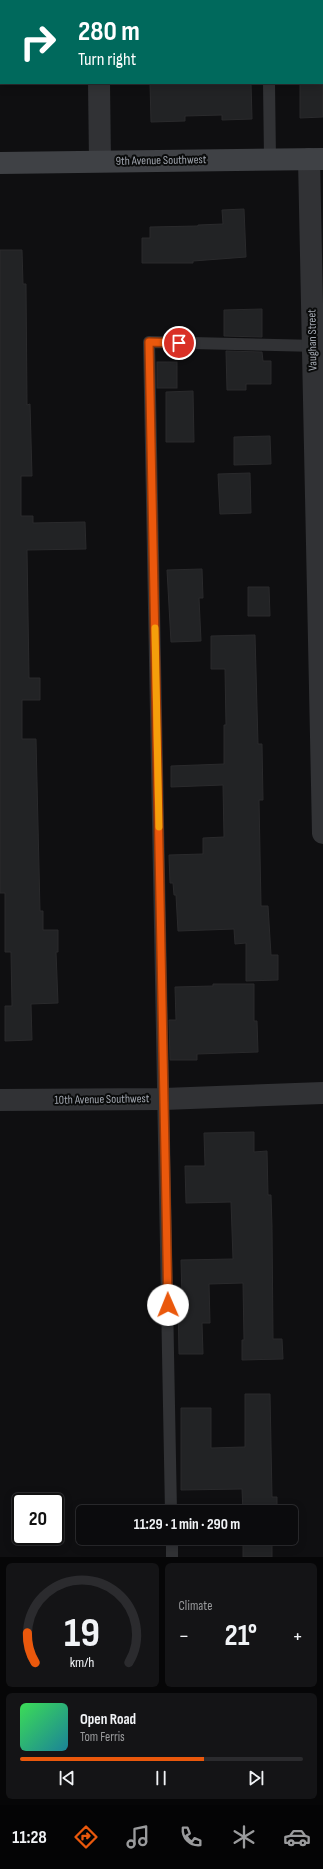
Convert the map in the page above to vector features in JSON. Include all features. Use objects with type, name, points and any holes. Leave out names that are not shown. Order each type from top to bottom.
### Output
[{"type":"main road","name":"9th Avenue Southwest","points":[[0,163],[316,159]]},
{"type":"street","points":[[99,84],[100,161]]},
{"type":"street","name":"Vaughan Street","points":[[316,159],[323,833]]},
{"type":"street","name":"10th Avenue Southwest","points":[[0,1100],[164,1099],[323,1093]]},
{"type":"lane","points":[[269,84],[270,159]]},
{"type":"lane","points":[[171,1505],[149,342],[317,346]]},
{"type":"lane","points":[[172,1545],[172,1557]]},
{"type":"building","points":[[150,84],[251,84],[252,119],[222,120],[222,115],[185,116],[185,121],[151,122]]},
{"type":"building","points":[[300,84],[323,84],[323,117],[300,118]]},
{"type":"building","points":[[244,209],[246,257],[193,261],[193,263],[142,263],[142,238],[150,238],[150,227],[223,224],[222,210]]},
{"type":"building","points":[[0,250],[22,250],[23,284],[26,284],[27,405],[30,404],[32,476],[21,476],[21,516],[33,516],[33,523],[85,522],[86,549],[27,550],[29,678],[40,678],[40,700],[22,700],[22,739],[36,739],[40,911],[43,911],[43,930],[58,930],[58,952],[56,952],[58,1003],[31,1004],[32,1040],[5,1041],[5,1006],[12,1006],[11,952],[5,952],[5,893],[0,893]]},
{"type":"building","points":[[262,309],[262,337],[224,336],[224,310]]},
{"type":"building","points":[[226,351],[262,352],[263,361],[271,361],[271,384],[246,384],[246,390],[227,390]]},
{"type":"building","points":[[157,362],[177,362],[177,388],[157,388]]},
{"type":"building","points":[[193,391],[194,442],[166,442],[166,392]]},
{"type":"building","points":[[270,436],[271,464],[234,465],[234,437]]},
{"type":"building","points":[[250,473],[251,513],[220,514],[218,474]]},
{"type":"building","points":[[202,569],[203,598],[199,598],[201,641],[171,642],[167,570]]},
{"type":"building","points":[[248,587],[269,587],[270,616],[248,616]]},
{"type":"building","points":[[255,635],[258,744],[262,744],[263,800],[259,800],[261,906],[268,906],[271,955],[278,955],[278,980],[246,981],[246,943],[235,944],[234,929],[178,931],[176,895],[174,895],[173,883],[170,883],[169,855],[203,854],[203,838],[224,837],[223,785],[171,787],[171,766],[224,764],[224,725],[226,725],[225,669],[211,669],[211,636]]},
{"type":"building","points":[[213,984],[254,984],[254,1021],[257,1021],[258,1052],[197,1054],[197,1060],[170,1060],[169,1020],[176,1020],[175,987],[213,986]]},
{"type":"building","points":[[254,1132],[254,1152],[267,1151],[268,1195],[271,1195],[273,1339],[282,1339],[283,1359],[242,1360],[242,1340],[244,1340],[243,1283],[209,1284],[210,1323],[202,1323],[203,1354],[179,1354],[178,1297],[182,1297],[181,1260],[233,1259],[231,1202],[186,1203],[185,1166],[205,1166],[204,1133]]},
{"type":"building","points":[[245,1394],[270,1394],[272,1497],[277,1497],[277,1505],[243,1505],[242,1489],[181,1490],[181,1408],[211,1408],[211,1448],[245,1447]]},
{"type":"building","points":[[243,1545],[272,1545],[272,1557],[243,1557]]},
{"type":"slow traffic","points":[[155,628],[159,827]]},
{"type":"route","points":[[168,1305],[149,342],[179,343]]}]
